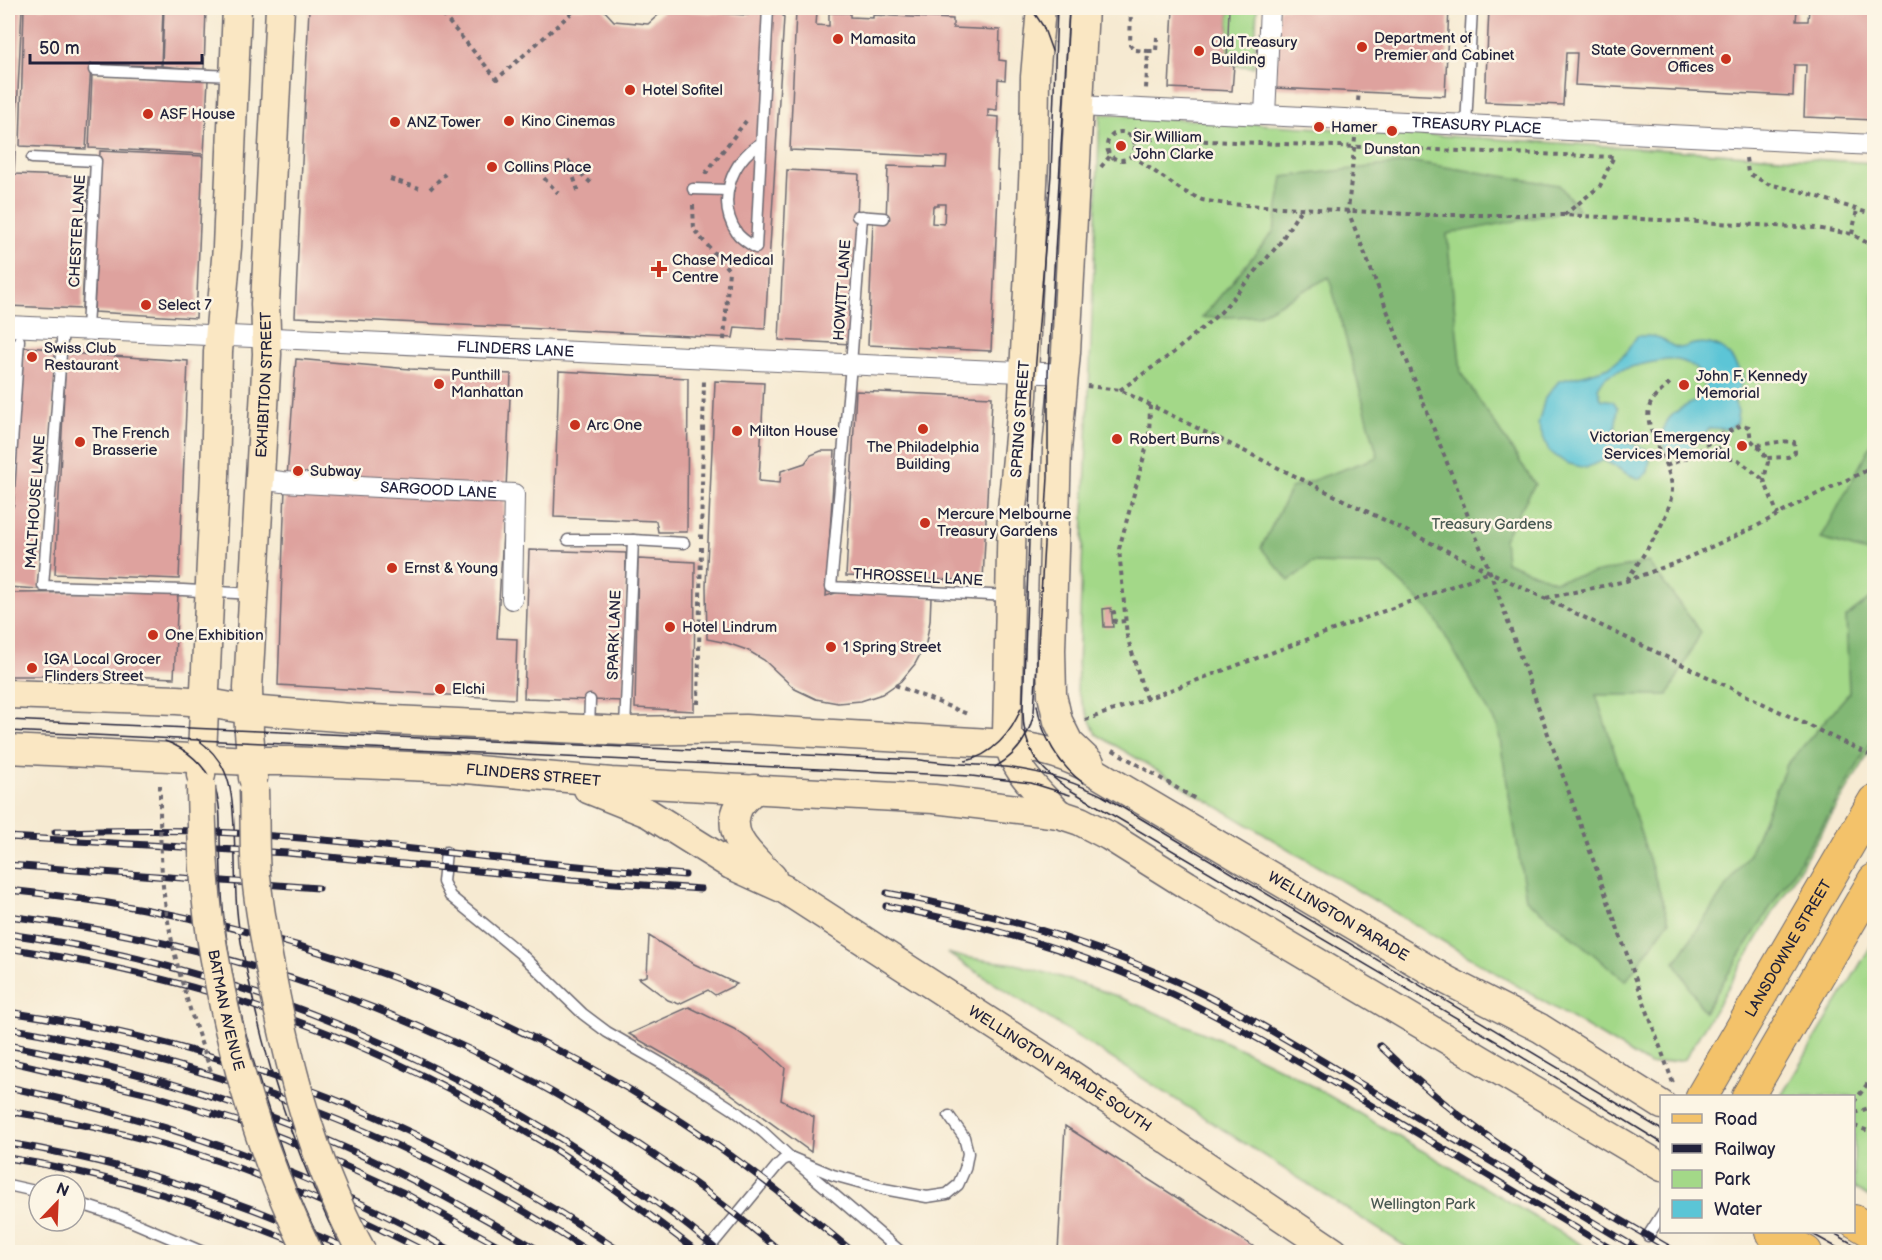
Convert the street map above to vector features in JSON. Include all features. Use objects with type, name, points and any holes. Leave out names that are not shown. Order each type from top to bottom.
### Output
[{"type":"main road","name":"LANSDOWNE STREET","points":[[1681,1095],[1875,801]]},
{"type":"main road","points":[[1749,1095],[1875,880]]},
{"type":"main road","points":[[1855,1222],[1875,1233]]},
{"type":"main road","points":[[1773,1233],[1806,1252]]},
{"type":"street","points":[[201,758],[237,8]]},
{"type":"street","name":"EXHIBITION STREET","points":[[252,761],[248,710],[267,338],[264,317],[280,8]]},
{"type":"street","points":[[1084,8],[1079,106],[1076,380],[1057,450],[1052,650],[1053,703],[1064,734],[1075,749],[1090,764],[1126,791]]},
{"type":"street","points":[[1265,115],[1270,8]]},
{"type":"street","name":"SPRING STREET","points":[[1038,13],[1024,373],[1021,428],[1012,509],[1007,734],[1012,755],[1025,777],[1059,814]]},
{"type":"street","name":"TREASURY PLACE","points":[[1079,106],[1875,145]]},
{"type":"street","points":[[230,167],[271,171]]},
{"type":"street","points":[[227,247],[267,250]]},
{"type":"street","name":"FLINDERS LANE","points":[[13,333],[63,328],[87,329],[1024,373],[1076,380]]},
{"type":"street","points":[[215,476],[259,479]]},
{"type":"street","name":"SARGOOD LANE","points":[[259,479],[514,494],[512,599]]},
{"type":"street","points":[[8,694],[203,702],[248,710],[351,718],[625,731],[745,729],[1008,744]]},
{"type":"street","name":"WELLINGTON PARADE","points":[[1008,744],[1064,755],[1448,981],[1676,1095]]},
{"type":"street","name":"FLINDERS STREET","points":[[8,748],[252,761],[444,768],[673,786],[934,799],[1059,814]]},
{"type":"street","name":"BATMAN AVENUE","points":[[201,758],[203,859],[209,923],[229,1027],[261,1142],[308,1252]]},
{"type":"street","points":[[252,761],[256,875],[286,1048],[308,1127],[321,1163],[338,1205],[362,1252]]},
{"type":"street","name":"WELLINGTON PARADE SOUTH","points":[[540,776],[577,785],[630,805],[660,820],[731,865],[783,890],[1070,1074],[1333,1252]]},
{"type":"street","name":"WELLINGTON PARADE SOUTH","points":[[755,789],[739,807],[735,832],[739,841],[783,890]]},
{"type":"street","points":[[1059,814],[1109,836],[1187,885],[1660,1166]]},
{"type":"lane","points":[[761,143],[750,150],[734,170],[728,190],[729,213],[738,234],[756,248],[768,8]]},
{"type":"lane","points":[[1466,126],[1472,8]]},
{"type":"lane","points":[[94,70],[233,76]]},
{"type":"lane","name":"CHESTER LANE","points":[[32,158],[96,161],[87,329]]},
{"type":"lane","points":[[693,189],[728,190]]},
{"type":"lane","name":"HOWITT LANE","points":[[851,365],[860,216],[884,218]]},
{"type":"lane","name":"MALTHOUSE LANE","points":[[63,328],[43,586],[209,591]]},
{"type":"lane","points":[[8,504],[13,333]]},
{"type":"lane","name":"THROSSELL LANE","points":[[851,365],[831,587],[1010,596]]},
{"type":"lane","points":[[568,540],[684,543]]},
{"type":"lane","name":"SPARK LANE","points":[[625,731],[633,540]]},
{"type":"lane","points":[[209,591],[253,594]]},
{"type":"lane","points":[[589,729],[590,700]]},
{"type":"lane","points":[[446,852],[443,882],[450,896],[522,955],[583,1014],[607,1032],[666,1066],[734,1110],[763,1132],[901,1252]]},
{"type":"lane","points":[[706,1252],[777,1166],[790,1157],[833,1175],[884,1189],[927,1197],[947,1194],[958,1185],[965,1169],[968,1153],[964,1137],[949,1116]]},
{"type":"lane","points":[[10,1187],[27,1190]]},
{"type":"lane","points":[[87,1206],[139,1224],[202,1252]]},
{"type":"lane","points":[[1648,1236],[1660,1217]]},
{"type":"path","points":[[437,8],[497,79],[577,8]]},
{"type":"path","points":[[1131,8],[1130,45],[1136,50],[1156,51],[1156,37]]},
{"type":"path","points":[[1146,85],[1148,51]]},
{"type":"path","points":[[724,347],[729,270],[694,230],[693,189],[748,118]]},
{"type":"path","points":[[1120,132],[1130,134],[1133,138],[1136,147],[1132,156],[1123,161],[1114,159],[1107,152],[1107,142],[1112,135],[1120,132]]},
{"type":"path","points":[[1133,138],[1614,157],[1600,186],[1564,215]]},
{"type":"path","points":[[1744,139],[1748,173],[1768,184],[1800,191],[1875,215]]},
{"type":"path","points":[[1354,152],[1348,211],[1490,572],[1679,1095]]},
{"type":"path","points":[[1098,171],[1110,156]]},
{"type":"path","points":[[1132,156],[1183,191],[1203,200],[1226,204],[1427,215],[1564,215],[1815,228],[1851,234],[1875,247]]},
{"type":"path","points":[[579,193],[568,160],[593,185]]},
{"type":"path","points":[[430,189],[445,174]]},
{"type":"path","points":[[544,178],[558,193]]},
{"type":"path","points":[[390,179],[418,188]]},
{"type":"path","points":[[1120,390],[1173,353],[1221,312],[1279,244],[1301,208]]},
{"type":"path","points":[[1851,234],[1857,210]]},
{"type":"path","points":[[701,537],[704,372]]},
{"type":"path","points":[[1076,380],[1120,390],[1490,572],[1875,757]]},
{"type":"path","points":[[1626,581],[1667,514],[1672,488],[1666,466],[1648,424],[1651,402],[1672,381]]},
{"type":"path","points":[[1146,699],[1127,636],[1119,549],[1149,438],[1150,406]]},
{"type":"path","points":[[1666,466],[1696,454],[1713,440],[1742,425],[1749,427],[1751,440],[1763,452],[1768,462],[1764,480]]},
{"type":"path","points":[[1713,440],[1725,459],[1737,459],[1764,480],[1778,515]]},
{"type":"path","points":[[1756,445],[1771,444],[1781,440],[1794,442],[1795,452],[1788,457],[1766,458]]},
{"type":"path","points":[[1546,598],[1626,581],[1678,562],[1875,467]]},
{"type":"path","points":[[698,699],[701,562]]},
{"type":"path","points":[[1080,721],[1146,699],[1490,572]]},
{"type":"path","points":[[1112,613],[1114,612],[1115,622],[1126,621]]},
{"type":"path","points":[[895,685],[975,717]]},
{"type":"path","points":[[1855,1101],[1875,1075]]},
{"type":"path","points":[[1855,1113],[1875,1106]]},
{"type":"path","points":[[1855,1126],[1875,1133]]},
{"type":"green space","points":[[1229,8],[1257,8],[1254,67],[1227,65]]},
{"type":"green space","name":"Treasury Gardens","points":[[1100,114],[1874,163],[1874,745],[1685,1059],[1650,1065],[1096,734],[1077,691]]},
{"type":"green space","points":[[1414,162],[1559,185],[1579,209],[1447,234],[1461,373],[1535,484],[1504,539],[1506,562],[1554,581],[1648,562],[1701,632],[1668,695],[1596,695],[1669,921],[1626,981],[1526,899],[1498,728],[1432,613],[1382,565],[1312,563],[1289,581],[1261,548],[1291,488],[1378,457],[1329,277],[1257,316],[1202,318],[1274,231],[1283,177]]},
{"type":"green space","points":[[1874,439],[1874,554],[1821,539]]},
{"type":"green space","points":[[1874,596],[1874,737],[1824,823],[1704,1012],[1675,962],[1749,854],[1786,766],[1849,693],[1846,617]]},
{"type":"green space","points":[[1874,941],[1874,1200],[1855,1189],[1855,1095],[1782,1095]]},
{"type":"green space","name":"Wellington Park","points":[[947,953],[1016,964],[1060,977],[1114,995],[1237,1047],[1294,1075],[1594,1252],[1414,1252]]},
{"type":"water","points":[[1637,336],[1658,337],[1671,345],[1682,348],[1694,344],[1711,344],[1730,356],[1743,378],[1734,401],[1738,411],[1736,424],[1728,429],[1710,428],[1687,453],[1669,455],[1662,436],[1665,424],[1674,413],[1702,395],[1705,381],[1696,368],[1677,360],[1640,365],[1611,374],[1598,388],[1601,399],[1613,401],[1618,408],[1615,430],[1625,442],[1646,449],[1650,459],[1648,472],[1640,479],[1603,460],[1586,468],[1566,463],[1549,451],[1538,424],[1545,398],[1559,381],[1609,367],[1625,354]]},
{"type":"building","points":[[8,8],[22,8],[14,174],[88,177],[82,309],[8,306]]},
{"type":"building","points":[[24,8],[163,8],[161,66],[91,64],[86,149],[20,146]]},
{"type":"building","points":[[164,8],[206,8],[204,70],[162,66]]},
{"type":"building","points":[[309,8],[602,8],[614,21],[648,24],[664,10],[748,15],[756,8],[778,10],[784,17],[765,329],[735,327],[733,338],[295,317]]},
{"type":"building","name":"Old Treasury Building","points":[[1173,8],[1229,8],[1227,65],[1234,65],[1232,91],[1169,88]]},
{"type":"building","points":[[1279,8],[1449,8],[1445,96],[1275,88]]},
{"type":"building","name":"State Government Offices","points":[[1489,8],[1797,10],[1796,21],[1808,21],[1809,8],[1874,8],[1874,120],[1804,117],[1806,65],[1794,65],[1793,96],[1575,85],[1577,53],[1566,53],[1563,105],[1485,102]]},
{"type":"building","points":[[796,11],[817,12],[816,25],[829,26],[829,13],[850,13],[850,17],[873,18],[873,15],[953,19],[953,28],[1000,30],[999,60],[1006,61],[1005,80],[998,79],[997,110],[988,109],[988,116],[999,117],[997,170],[999,171],[991,351],[868,345],[873,220],[886,221],[888,166],[946,168],[947,157],[790,150]],"holes":[[[945,204],[944,224],[932,223],[933,206]]]},
{"type":"building","name":"ASF House","points":[[92,75],[208,80],[204,154],[89,148]]},
{"type":"building","points":[[100,151],[203,156],[196,318],[94,312]]},
{"type":"building","points":[[787,170],[859,174],[851,344],[779,340]]},
{"type":"building","points":[[24,347],[57,349],[39,589],[8,587],[8,512],[11,512]]},
{"type":"building","points":[[66,353],[188,361],[179,579],[55,574]]},
{"type":"building","points":[[296,359],[410,369],[511,374],[506,489],[287,477]]},
{"type":"building","points":[[559,371],[688,378],[687,532],[658,532],[656,521],[554,517]]},
{"type":"building","points":[[715,381],[764,383],[759,481],[780,483],[781,471],[805,463],[811,455],[821,451],[835,451],[826,596],[839,592],[931,597],[926,643],[915,664],[901,681],[882,694],[861,701],[838,703],[816,699],[795,689],[764,660],[747,650],[707,639],[706,586]]},
{"type":"building","points":[[856,391],[992,397],[983,581],[846,576]]},
{"type":"building","name":"Ernst & Young","points":[[285,488],[505,497],[497,638],[517,639],[515,699],[278,685]]},
{"type":"building","points":[[529,550],[626,553],[624,701],[524,698]]},
{"type":"building","points":[[638,559],[695,562],[694,711],[635,708]]},
{"type":"building","points":[[8,593],[178,594],[174,678],[8,676]]},
{"type":"building","points":[[1111,608],[1113,627],[1104,627],[1103,609]]},
{"type":"building","points":[[649,936],[694,964],[737,984],[715,995],[708,990],[679,1004],[668,1000],[639,978],[647,976]]},
{"type":"building","points":[[689,1007],[734,1029],[765,1050],[785,1068],[781,1100],[814,1117],[811,1152],[723,1088],[629,1034]]},
{"type":"building","points":[[1065,1126],[1262,1252],[1058,1252]]},
{"type":"tram line","points":[[1031,8],[1043,26],[1052,51]]},
{"type":"tram line","points":[[1057,8],[1051,174],[1035,373],[1023,707],[1025,734],[1034,756],[1049,774],[1070,790],[1504,1046],[1660,1142]]},
{"type":"tram line","points":[[995,767],[1010,757],[1021,744],[1034,712],[1048,477],[1048,374],[1069,8]]},
{"type":"tram line","points":[[1037,705],[1043,728],[1052,748],[1066,767],[1083,783]]},
{"type":"tram line","points":[[965,761],[992,749],[1012,726],[1021,708]]},
{"type":"tram line","points":[[8,720],[921,760],[994,766],[1039,773],[1068,781],[1109,799]]},
{"type":"tram line","points":[[8,731],[971,776],[1031,783],[1070,795]]},
{"type":"tram line","points":[[197,739],[208,748],[223,767],[230,789],[239,931],[268,1058],[301,1157],[343,1252]]},
{"type":"tram line","points":[[165,741],[181,748],[194,759],[206,771],[216,792],[220,813],[221,884],[228,951],[243,1023],[263,1094],[289,1169],[302,1203],[326,1252]]},
{"type":"tram line","points":[[1103,796],[1660,1129]]},
{"type":"tram line","points":[[1811,1233],[1845,1252]]},
{"type":"tram line","points":[[1834,1233],[1867,1252]]},
{"type":"railway","points":[[55,832],[135,830],[258,835],[685,875]]},
{"type":"railway","points":[[8,837],[287,853],[572,880],[701,889]]},
{"type":"railway","points":[[8,865],[318,888]]},
{"type":"railway","points":[[8,890],[97,901],[185,917],[270,938],[354,963],[436,994],[516,1029],[595,1070],[673,1116],[766,1181],[853,1252]]},
{"type":"railway","points":[[887,893],[992,916],[1059,936],[1093,947],[1187,986],[1290,1042],[1643,1252]]},
{"type":"railway","points":[[886,906],[990,929],[1024,939],[1091,960],[1156,987],[1242,1030],[1299,1062],[1616,1252]]},
{"type":"railway","points":[[8,916],[113,933],[217,957],[320,988],[419,1027],[516,1072],[609,1125],[697,1185],[781,1252]]},
{"type":"railway","points":[[8,934],[85,947],[162,965],[237,987],[385,1044],[525,1117],[591,1158],[641,1191],[719,1252]]},
{"type":"railway","points":[[8,948],[113,968],[216,994],[313,1027],[360,1047],[453,1091],[542,1142],[614,1189],[698,1252]]},
{"type":"railway","points":[[8,1012],[89,1026],[170,1045],[250,1068],[328,1097],[405,1129],[479,1166],[551,1207],[621,1252]]},
{"type":"railway","points":[[8,1028],[161,1061],[236,1083],[310,1109],[383,1139],[454,1173],[523,1210],[589,1252]]},
{"type":"railway","points":[[8,1045],[88,1062],[169,1083],[287,1123],[353,1151],[408,1178],[542,1252]]},
{"type":"railway","points":[[1380,1046],[1417,1080],[1481,1132],[1563,1186],[1675,1252]]},
{"type":"railway","points":[[8,1061],[153,1095],[247,1124],[404,1193],[510,1252]]},
{"type":"railway","points":[[8,1087],[124,1116],[238,1152],[348,1198],[454,1252]]},
{"type":"railway","points":[[8,1111],[115,1132],[221,1162],[325,1203],[426,1252]]},
{"type":"railway","points":[[8,1143],[102,1162],[194,1189],[268,1215],[356,1252]]},
{"type":"railway","points":[[8,1158],[127,1184],[205,1208],[319,1252]]},
{"type":"place","name":"Mamasita","points":[[838,39]]},
{"type":"place","name":"Department of Premier and Cabinet","points":[[1362,47]]},
{"type":"place","name":"Old Treasury Building","points":[[1199,51]]},
{"type":"place","name":"State Government Offices","points":[[1726,59]]},
{"type":"place","name":"Hotel Sofitel","points":[[630,90]]},
{"type":"place","name":"ASF House","points":[[148,114]]},
{"type":"place","name":"Kino Cinemas","points":[[509,121]]},
{"type":"place","name":"ANZ Tower","points":[[395,122]]},
{"type":"place","name":"Hamer","points":[[1319,127]]},
{"type":"place","name":"Dunstan","points":[[1392,131]]},
{"type":"place","name":"Sir William John Clarke","points":[[1121,146]]},
{"type":"place","name":"Collins Place","points":[[492,167]]},
{"type":"place","name":"Chase Medical Centre","points":[[659,269]]},
{"type":"place","name":"Select 7","points":[[146,305]]},
{"type":"place","name":"Swiss Club Restaurant","points":[[32,357]]},
{"type":"place","name":"Punthill Manhattan","points":[[439,384]]},
{"type":"place","name":"John F. Kennedy Memorial","points":[[1684,385]]},
{"type":"place","name":"Arc One","points":[[575,425]]},
{"type":"place","name":"The Philadelphia Building","points":[[923,429]]},
{"type":"place","name":"Milton House","points":[[737,431]]},
{"type":"place","name":"Robert Burns","points":[[1117,439]]},
{"type":"place","name":"The French Brasserie","points":[[80,442]]},
{"type":"place","name":"Victorian Emergency Services Memorial","points":[[1742,446]]},
{"type":"place","name":"Subway","points":[[298,471]]},
{"type":"place","name":"Mercure Melbourne Treasury Gardens","points":[[925,523]]},
{"type":"place","name":"Ernst & Young","points":[[392,568]]},
{"type":"place","name":"Hotel Lindrum","points":[[670,627]]},
{"type":"place","name":"One Exhibition","points":[[153,635]]},
{"type":"place","name":"1 Spring Street","points":[[831,647]]},
{"type":"place","name":"IGA Local Grocer Flinders Street","points":[[32,668]]},
{"type":"place","name":"Elchi","points":[[440,689]]}]
